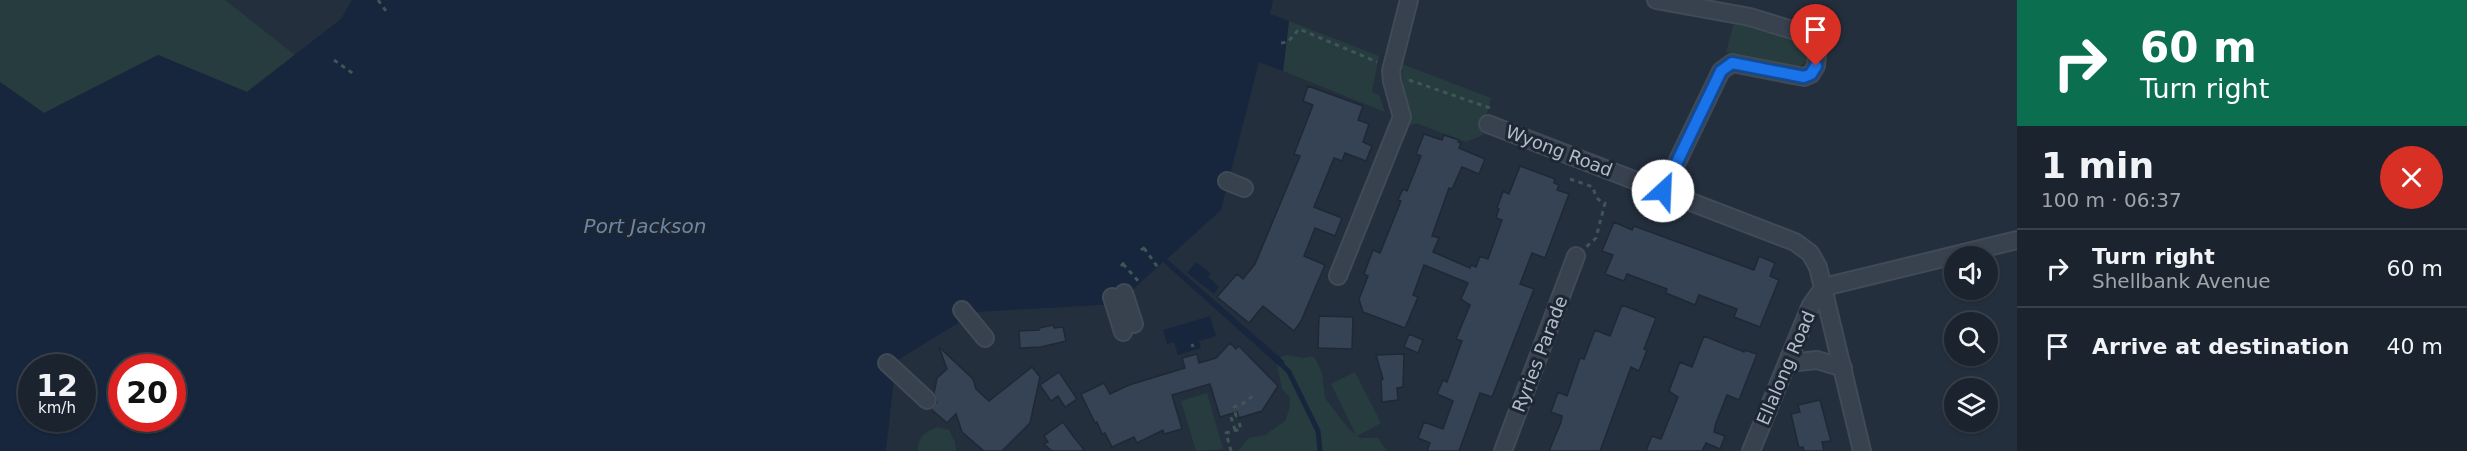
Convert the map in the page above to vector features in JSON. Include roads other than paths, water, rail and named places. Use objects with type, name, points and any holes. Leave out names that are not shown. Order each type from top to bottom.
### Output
[{"type":"street","points":[[1338,276],[1402,117],[1397,79],[1392,65],[1409,0]]},
{"type":"street","points":[[1656,0],[1750,17],[1805,34],[1813,43],[1817,54],[1816,66],[1811,74],[1804,77],[1732,63],[1725,66],[1691,129],[1663,191]]},
{"type":"street","name":"Wyong Road","points":[[1489,115],[1663,191],[1795,242],[1810,253],[1815,259],[1824,286],[1862,451]]},
{"type":"street","points":[[1227,181],[1244,188]]},
{"type":"street","points":[[1824,286],[2017,240]]},
{"type":"street","name":"Ryries Parade","points":[[1503,451],[1576,256]]},
{"type":"street","name":"Ellalong Road","points":[[1751,451],[1811,305],[1824,286]]},
{"type":"street","points":[[1118,295],[1128,328]]},
{"type":"street","points":[[963,310],[985,338]]},
{"type":"street","points":[[1787,363],[1817,360],[1843,368]]},
{"type":"street","points":[[887,363],[927,400]]},
{"type":"water","name":"Port Jackson","points":[[352,0],[1273,0],[1270,14],[1289,21],[1283,71],[1259,62],[1221,210],[1167,259],[1284,361],[1285,367],[1279,366],[1163,262],[1117,304],[976,312],[896,361],[886,451],[0,451],[0,82],[44,113],[158,55],[247,92],[341,19]]},
{"type":"water","points":[[1196,262],[1211,273],[1208,277],[1219,287],[1214,294],[1187,273]]},
{"type":"water","points":[[1210,316],[1216,336],[1199,341],[1201,348],[1178,355],[1174,342],[1167,344],[1163,330]]},
{"type":"waterway","points":[[1280,363],[1289,372],[1318,431],[1320,451]]}]
